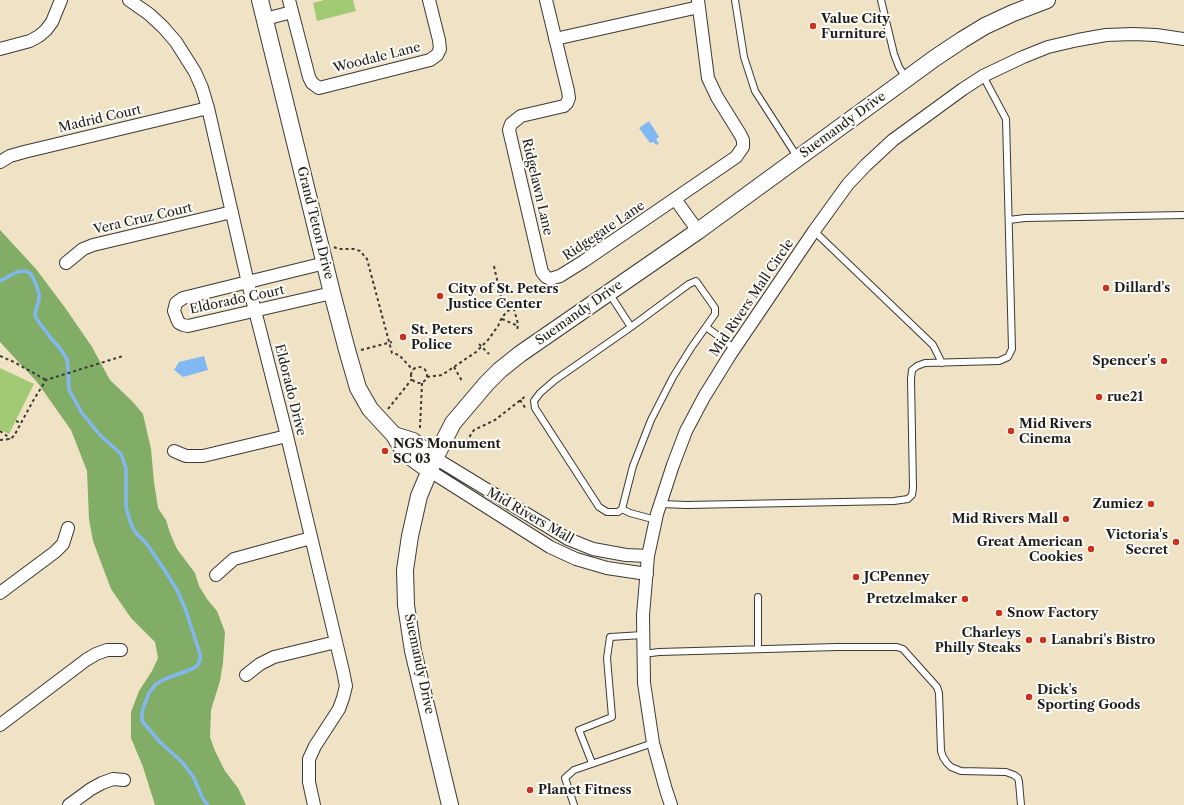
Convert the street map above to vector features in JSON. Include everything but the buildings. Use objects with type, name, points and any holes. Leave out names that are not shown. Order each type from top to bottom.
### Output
[{"type":"street","points":[[0,49],[30,41],[39,36],[52,22],[61,0]]},
{"type":"street","name":"Eldorado Drive","points":[[129,0],[149,14],[176,42],[195,72],[202,88],[336,642],[346,686],[339,709],[315,746],[309,759],[309,782],[314,805]]},
{"type":"street","name":"Grand Teton Drive","points":[[260,0],[332,293],[358,388],[370,409],[394,435],[413,441],[433,464]]},
{"type":"street","name":"Woodale Lane","points":[[291,6],[309,77],[315,86],[319,88],[430,60],[437,55],[440,49],[440,40],[430,0]]},
{"type":"street","name":"Ridgelawn Lane","points":[[546,0],[569,98],[564,106],[521,116],[511,124],[509,130],[542,272],[546,277]]},
{"type":"street","name":"Suemandy Drive","points":[[450,805],[413,651],[405,589],[405,562],[419,496],[453,423],[472,399],[500,370],[543,338],[698,230],[962,40],[985,26],[1047,0]]},
{"type":"street","points":[[555,39],[698,3]]},
{"type":"street","name":"Ridgegate Lane","points":[[546,277],[550,279],[569,271],[736,157],[743,147],[743,140],[740,134],[717,97],[708,78],[698,3]]},
{"type":"street","points":[[265,19],[291,6]]},
{"type":"street","name":"Mid Rivers Mall Circle","points":[[671,805],[653,743],[646,701],[643,654],[643,615],[648,556],[656,520],[673,465],[686,431],[704,396],[734,349],[814,231],[848,184],[877,155],[899,136],[983,76],[1048,47],[1078,40],[1106,35],[1133,34],[1156,35],[1184,39]]},
{"type":"street","name":"Madrid Court","points":[[0,162],[10,156],[24,152],[208,108]]},
{"type":"street","points":[[675,199],[698,230]]},
{"type":"street","name":"Vera Cruz Court","points":[[66,263],[83,249],[93,245],[232,212]]},
{"type":"street","name":"Eldorado Court","points":[[325,264],[183,298],[176,303],[174,311],[179,323],[188,326],[332,293]]},
{"type":"street","points":[[174,451],[186,456],[203,456],[287,436]]},
{"type":"street","name":"Mid Rivers Mall","points":[[433,464],[568,539],[593,549],[626,555],[648,556]]},
{"type":"street","name":"Mid Rivers Mall","points":[[433,464],[550,547],[576,559],[607,568],[647,574]]},
{"type":"street","points":[[0,593],[55,552],[63,544],[68,528]]},
{"type":"street","points":[[216,575],[234,559],[311,538]]},
{"type":"street","points":[[246,675],[260,664],[274,657],[336,642]]},
{"type":"street","points":[[0,725],[86,660],[107,650],[121,650]]},
{"type":"street","points":[[69,805],[102,783],[113,779],[124,780]]},
{"type":"lane","points":[[734,0],[744,57],[755,91],[798,158]]},
{"type":"lane","points":[[881,0],[894,54],[899,67],[907,79]]},
{"type":"lane","points":[[661,504],[687,505],[894,501],[908,499],[912,495],[912,370],[925,363],[994,362],[1004,360],[1010,355],[1012,349],[1006,119],[983,76]]},
{"type":"lane","points":[[1009,220],[1026,218],[1184,215]]},
{"type":"lane","points":[[814,231],[934,344],[942,363]]},
{"type":"lane","points":[[696,281],[715,308],[715,314],[673,377],[651,420],[633,466],[622,509],[618,512],[607,512],[599,507],[535,408],[534,401],[540,393],[555,380],[631,327],[689,284],[696,281]]},
{"type":"lane","points":[[609,293],[631,327]]},
{"type":"lane","points":[[706,327],[734,349]]},
{"type":"lane","points":[[622,509],[630,513],[656,520]]},
{"type":"lane","points":[[758,597],[758,649]]},
{"type":"lane","points":[[592,763],[579,730],[612,717],[607,658],[610,637],[643,635]]},
{"type":"lane","points":[[643,654],[659,652],[758,649],[891,647],[903,649],[937,687],[939,693],[941,751],[947,763],[951,767],[961,771],[1006,772],[1014,775],[1020,782],[1021,805]]},
{"type":"lane","points":[[574,805],[565,778],[574,770],[653,743]]},
{"type":"path","points":[[334,247],[338,249],[354,249],[360,251],[367,259],[391,342],[392,353],[399,355],[413,370]]},
{"type":"path","points":[[494,266],[502,302],[511,301],[513,306],[518,326],[517,331]]},
{"type":"path","points":[[420,428],[422,383],[427,377],[442,375],[482,347],[513,306]]},
{"type":"path","points":[[502,319],[518,326]]},
{"type":"path","points":[[360,350],[391,342]]},
{"type":"path","points":[[479,344],[489,354]]},
{"type":"path","points":[[0,356],[46,380]]},
{"type":"path","points":[[0,440],[10,439],[14,436],[46,380],[123,356]]},
{"type":"path","points":[[422,383],[417,383],[412,379],[411,373],[413,370],[418,367],[422,367],[426,371],[427,377]]},
{"type":"path","points":[[454,367],[462,381]]},
{"type":"path","points":[[388,409],[412,379]]},
{"type":"path","points":[[16,421],[21,422]]},
{"type":"path","points":[[0,432],[10,439]]},
{"type":"green space","points":[[324,0],[353,0],[356,11],[317,21],[313,3]]},
{"type":"green space","points":[[0,230],[36,269],[66,309],[92,347],[110,380],[143,414],[151,449],[158,508],[166,520],[177,549],[195,573],[199,586],[217,611],[225,632],[220,681],[211,710],[210,737],[225,771],[238,788],[246,805],[155,805],[143,767],[131,738],[131,712],[139,691],[152,671],[158,658],[155,642],[131,618],[111,589],[93,541],[89,519],[87,471],[71,430],[37,382],[0,342]]},
{"type":"green space","points":[[0,368],[34,384],[9,434],[0,430]]},
{"type":"water","points":[[649,121],[659,137],[656,139],[659,144],[656,145],[653,142],[650,143],[639,128]]},
{"type":"water","points":[[204,356],[208,370],[183,377],[174,370],[179,362]]},
{"type":"waterway","points":[[0,281],[17,272],[26,271],[31,274],[39,294],[39,300],[35,313],[36,318],[67,359],[69,390],[82,413],[100,435],[121,454],[126,468],[126,507],[131,524],[135,532],[146,543],[164,569],[177,590],[186,611],[200,654],[200,660],[197,666],[192,669],[156,684],[149,693],[145,703],[142,712],[142,721],[160,742],[183,763],[194,778],[203,799],[208,805]]},
{"type":"place","name":"Value City Furniture","points":[[813,26]]},
{"type":"place","name":"Dillard's","points":[[1106,288]]},
{"type":"place","name":"City of St. Peters Justice Center","points":[[440,296]]},
{"type":"place","name":"St. Peters Police","points":[[403,337]]},
{"type":"place","name":"Spencer's","points":[[1164,361]]},
{"type":"place","name":"rue21","points":[[1099,397]]},
{"type":"place","name":"Mid Rivers Cinema","points":[[1011,431]]},
{"type":"place","name":"NGS Monument SC 03","points":[[385,451]]},
{"type":"place","name":"Zumiez","points":[[1151,504]]},
{"type":"place","name":"Mid Rivers Mall","points":[[1066,519]]},
{"type":"place","name":"Victoria's Secret","points":[[1176,542]]},
{"type":"place","name":"Great American Cookies","points":[[1091,549]]},
{"type":"place","name":"JCPenney","points":[[856,577]]},
{"type":"place","name":"Pretzelmaker","points":[[965,599]]},
{"type":"place","name":"Snow Factory","points":[[999,613]]},
{"type":"place","name":"Charleys Philly Steaks","points":[[1029,640]]},
{"type":"place","name":"Lanabri's Bistro","points":[[1043,640]]},
{"type":"place","name":"Dick's Sporting Goods","points":[[1029,697]]},
{"type":"place","name":"Planet Fitness","points":[[530,790]]}]
